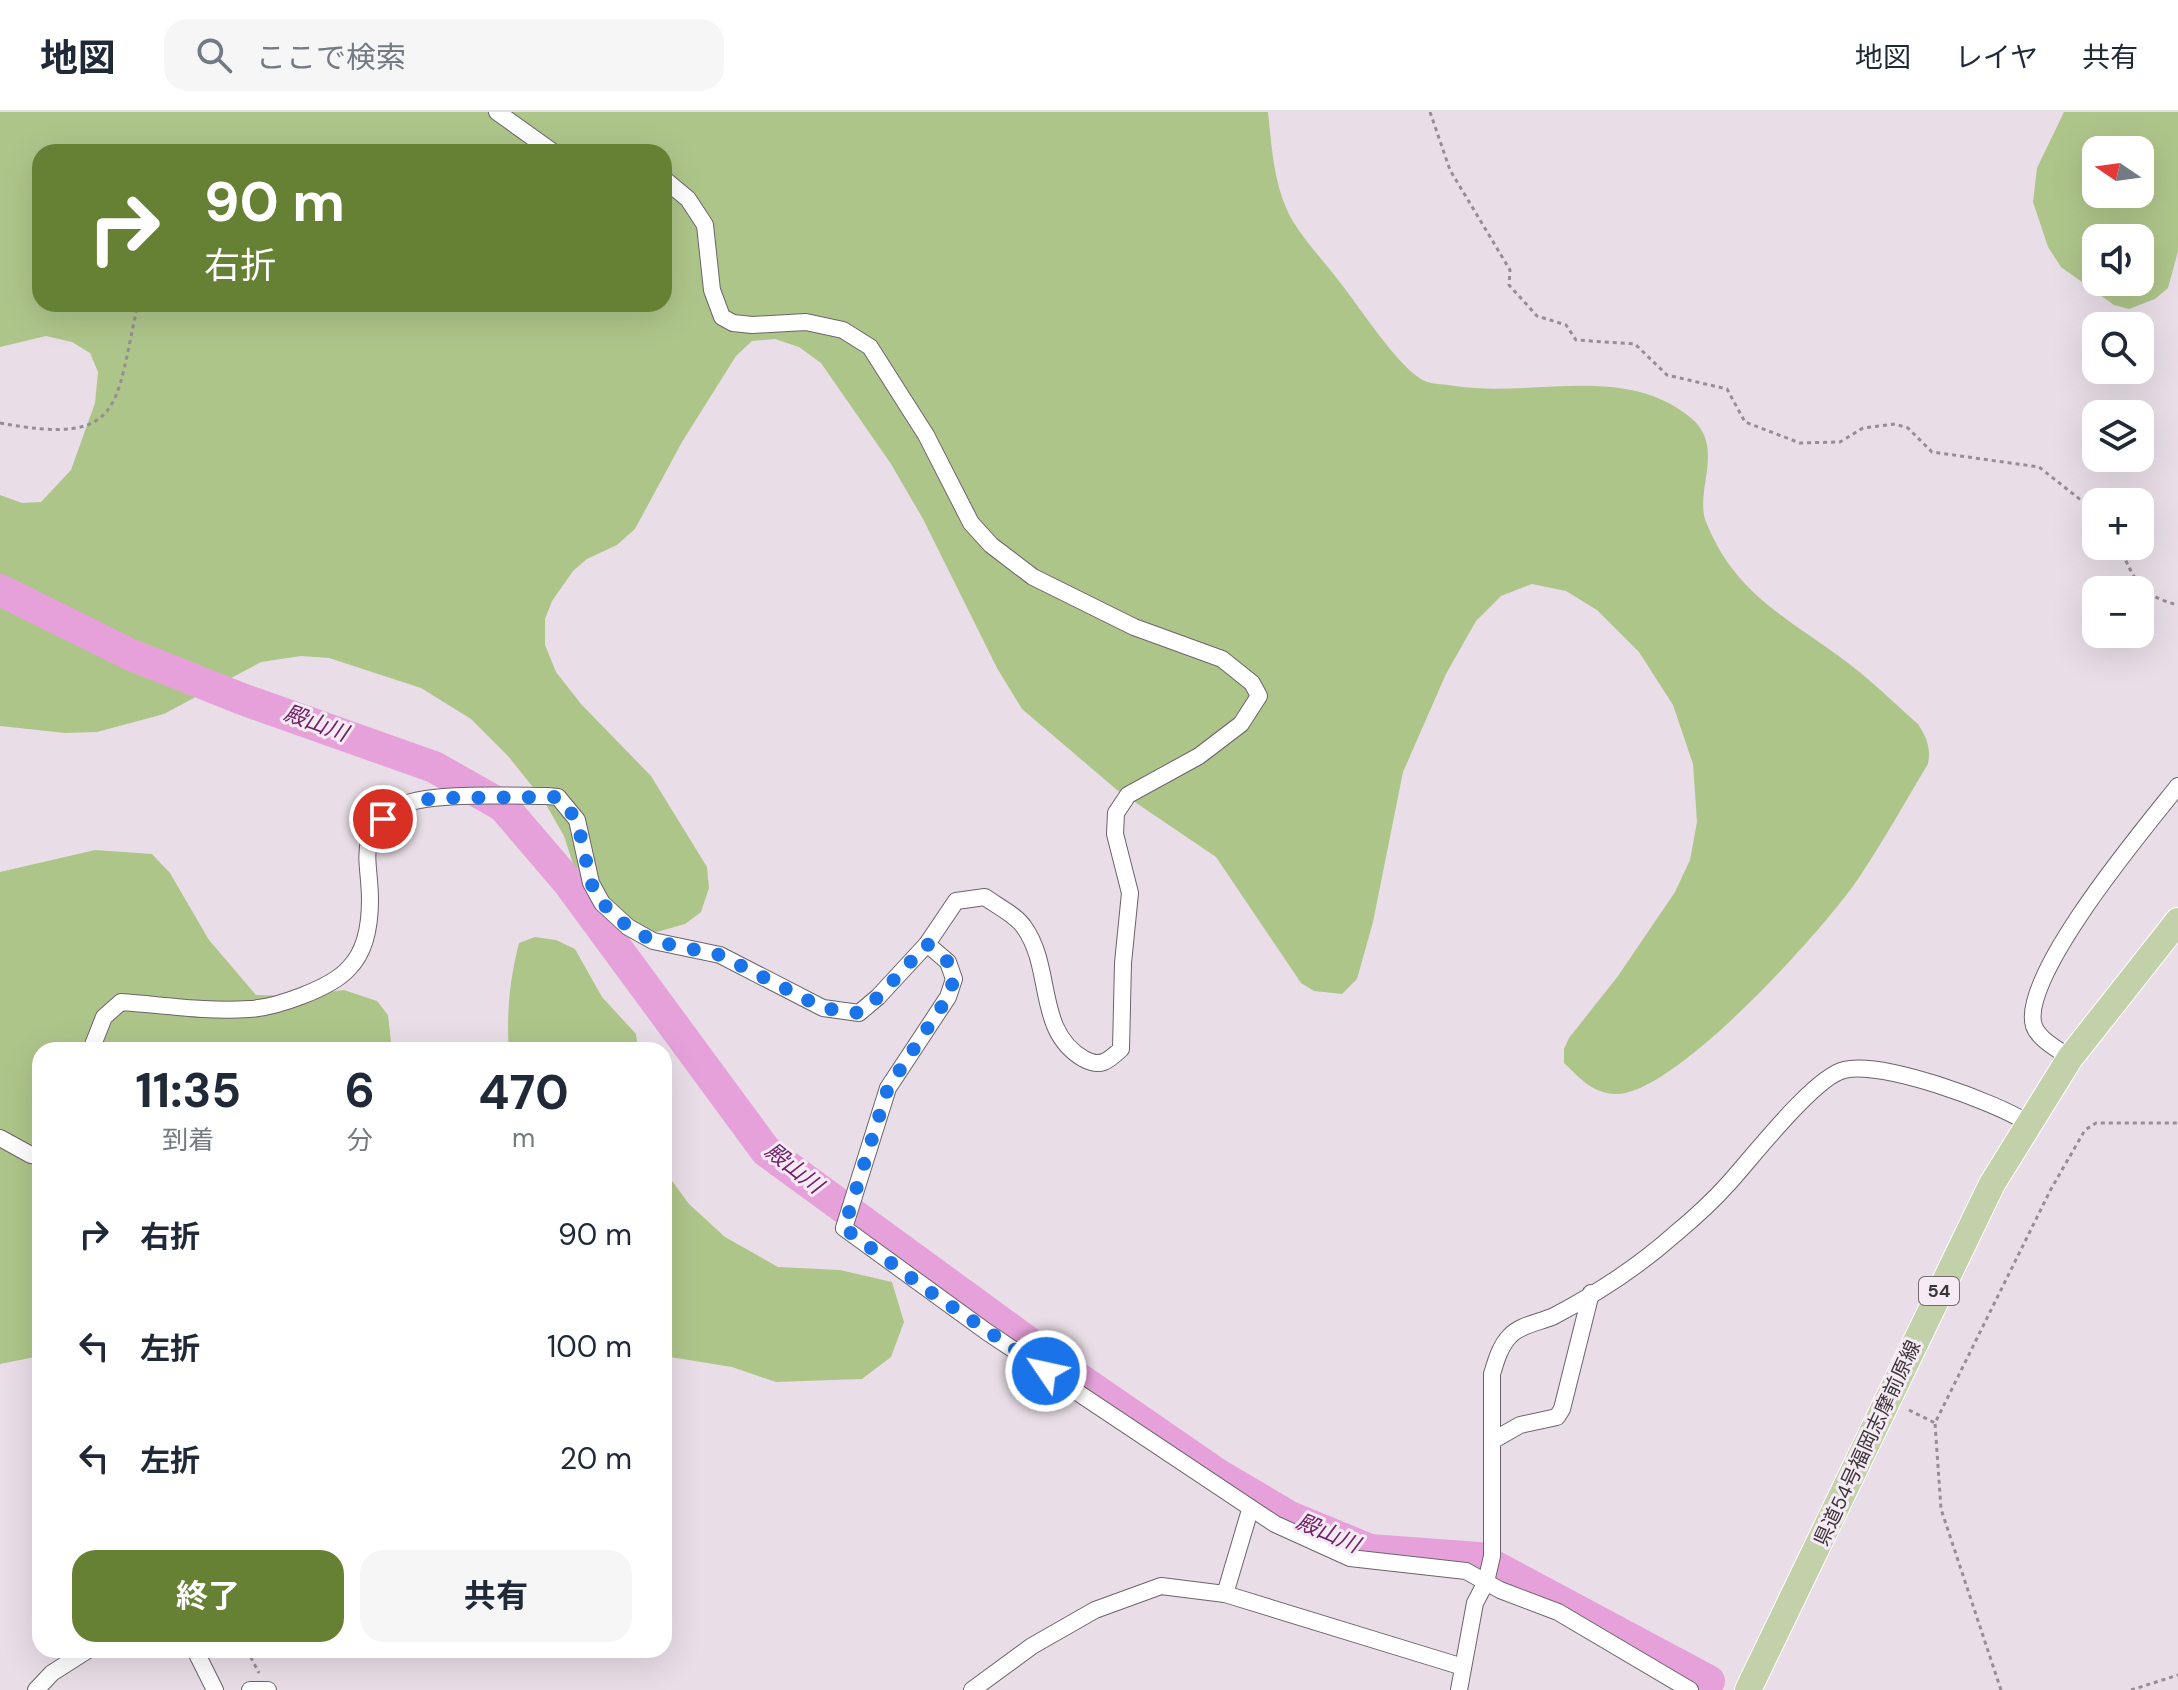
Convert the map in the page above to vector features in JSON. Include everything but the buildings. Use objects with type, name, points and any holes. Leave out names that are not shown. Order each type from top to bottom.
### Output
[{"type":"main road","name":"県道54号福岡志摩前原線","points":[[1748,1690],[1992,1184],[2070,1058],[2178,921]]},
{"type":"street","points":[[497,112],[542,144]]},
{"type":"street","points":[[94,1042],[104,1017],[121,1002],[250,1009],[301,997],[349,969],[367,938],[370,900],[365,857],[368,839],[383,819],[400,806],[434,798],[558,797],[577,820],[591,883],[602,903],[628,927],[653,941],[720,955],[823,1008],[859,1013],[927,944],[956,901],[985,897],[1023,925],[1040,959],[1050,1020],[1069,1050],[1094,1065],[1105,1064],[1121,1049],[1123,963],[1130,893],[1115,834],[1116,813],[1128,795],[1199,756],[1241,724],[1259,696],[1252,683],[1222,659],[1134,627],[1033,577],[991,545],[971,523],[926,435],[870,347],[843,330],[806,322],[752,325],[733,323],[722,317],[712,290],[705,225],[688,199],[672,186]]},
{"type":"street","points":[[2070,1058],[2041,1037],[2035,1028],[2035,1007],[2043,982],[2069,929],[2178,786]]},
{"type":"street","points":[[927,944],[948,962],[954,979],[944,1005],[888,1088],[844,1228],[929,1291],[1250,1510],[1350,1558],[1466,1571],[1558,1612],[1690,1690]]},
{"type":"street","points":[[1459,1690],[1475,1603],[1486,1582],[1492,1556],[1492,1374],[1499,1353],[1511,1333],[1553,1316],[1633,1267],[1674,1235],[1726,1187],[1763,1142],[1826,1077],[1842,1070],[1859,1068],[1910,1077],[1998,1106],[2028,1123]]},
{"type":"street","points":[[0,1138],[32,1155]]},
{"type":"street","points":[[1492,1441],[1520,1425],[1557,1417],[1562,1409],[1591,1293]]},
{"type":"street","points":[[1225,1594],[1250,1510]]},
{"type":"street","points":[[972,1690],[1032,1646],[1095,1610],[1161,1586],[1225,1594],[1463,1667]]},
{"type":"street","points":[[36,1690],[52,1673],[75,1658]]},
{"type":"street","points":[[199,1658],[215,1690]]},
{"type":"path","points":[[1430,112],[1450,170],[1510,270],[1509,285],[1537,316],[1566,325],[1576,340],[1635,344],[1667,375],[1727,389],[1745,422],[1800,443],[1840,442],[1863,428],[1895,424],[1908,428],[1932,452],[2039,467],[2082,501]]},
{"type":"path","points":[[0,423],[45,432],[71,431],[102,418],[113,406],[118,391],[136,312]]},
{"type":"path","points":[[2125,560],[2134,580],[2146,593],[2178,605]]},
{"type":"path","points":[[2001,1690],[1941,1509],[1935,1423],[2051,1189],[2085,1130],[2096,1123],[2178,1123]]},
{"type":"path","points":[[1890,1399],[1935,1423]]},
{"type":"path","points":[[250,1658],[260,1686]]},
{"type":"path","points":[[2131,1690],[2178,1675]]},
{"type":"green space","points":[[0,112],[1268,112],[1278,183],[1287,210],[1305,239],[1404,365],[1425,381],[1455,386],[1485,389],[1577,386],[1637,391],[1665,401],[1691,418],[1701,430],[1708,455],[1703,510],[1706,522],[1731,567],[1762,600],[1850,665],[1918,724],[1928,743],[1928,764],[1858,879],[1814,934],[1746,1006],[1672,1069],[1640,1088],[1614,1094],[1599,1090],[1564,1063],[1564,1049],[1675,892],[1690,860],[1697,822],[1693,764],[1673,705],[1639,652],[1597,610],[1566,591],[1532,584],[1501,596],[1476,621],[1446,674],[1403,772],[1373,922],[1357,979],[1342,994],[1314,991],[1301,983],[1216,857],[1117,790],[1022,709],[997,668],[923,519],[891,464],[821,363],[799,347],[775,339],[752,341],[736,356],[682,442],[635,529],[617,545],[587,559],[573,571],[552,601],[545,619],[545,645],[556,672],[581,704],[651,776],[707,867],[709,888],[701,912],[685,924],[657,932],[624,931],[594,911],[581,889],[564,836],[544,801],[508,756],[471,719],[421,688],[329,658],[301,656],[261,662],[164,714],[97,732],[65,733],[0,726],[0,495],[22,503],[41,502],[71,470],[95,403],[98,372],[90,353],[72,342],[46,336],[0,347]]},
{"type":"green space","points":[[2064,112],[2178,112],[2178,251],[2168,288],[2155,299],[2129,309],[2114,305],[2101,296],[2154,296],[2154,224],[2082,224],[2082,282],[2061,267],[2048,247],[2033,202],[2037,168]]},
{"type":"green space","points":[[95,850],[152,854],[170,873],[209,940],[256,995],[297,996],[344,990],[377,1001],[388,1015],[391,1042],[32,1042],[32,1358],[0,1364],[0,872]]},
{"type":"green space","points":[[535,937],[556,940],[575,949],[602,997],[636,1034],[637,1042],[508,1042],[508,1010],[519,943]]},
{"type":"green space","points":[[672,1181],[689,1204],[725,1237],[778,1267],[840,1270],[892,1282],[904,1322],[891,1357],[862,1379],[776,1382],[732,1367],[672,1357]]},
{"type":"waterway","name":"殿山川","points":[[0,590],[129,654],[242,699],[434,767],[503,806],[568,882],[766,1151],[1069,1372],[1217,1474],[1290,1517],[1370,1550],[1479,1558],[1709,1681]]},
{"type":"route","points":[[383,819],[400,806],[434,798],[558,797],[577,820],[591,883],[602,903],[628,927],[653,941],[720,955],[823,1008],[859,1013],[927,944],[948,962],[954,979],[939,1012],[888,1088],[844,1228],[859,1242],[1046,1371]]}]
